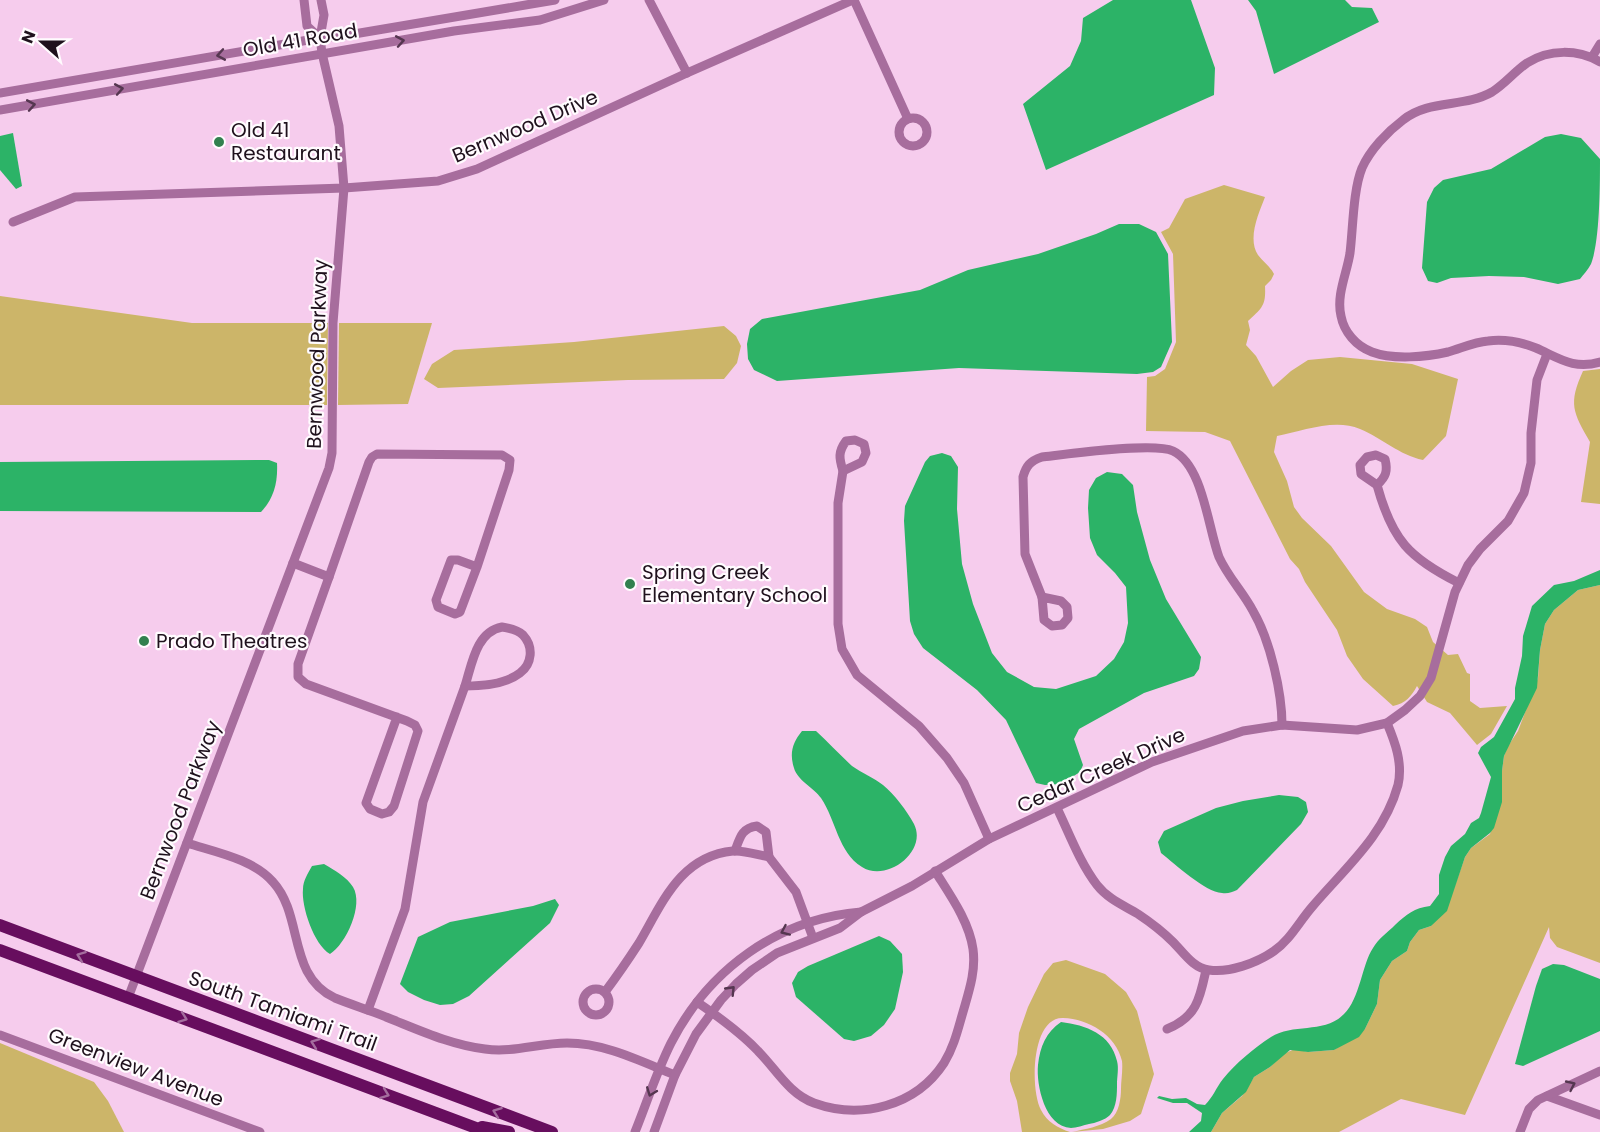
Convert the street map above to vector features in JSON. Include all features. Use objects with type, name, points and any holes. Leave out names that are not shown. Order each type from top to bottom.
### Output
[{"type":"main road","name":"South Tamiami Trail","points":[[0,925],[552,1132]]},
{"type":"main road","name":"South Tamiami Trail","points":[[0,950],[487,1132]]},
{"type":"main road","points":[[463,1123],[509,1132]]},
{"type":"street","points":[[304,0],[307,26],[320,38]]},
{"type":"street","points":[[320,38],[324,15],[321,0]]},
{"type":"street","name":"Old 41 Road","points":[[0,93],[555,0]]},
{"type":"street","name":"Old 41 Road","points":[[0,110],[454,31],[540,20],[604,0]]},
{"type":"street","points":[[649,0],[687,73]]},
{"type":"street","points":[[853,0],[908,119]]},
{"type":"street","name":"Bernwood Drive","points":[[14,222],[75,197],[344,188],[438,182],[506,156],[853,0]]},
{"type":"street","name":"Bernwood Parkway","points":[[128,998],[329,468],[332,453],[333,323],[344,188],[339,126],[320,38]]},
{"type":"street","points":[[1600,44],[1596,60],[1573,52],[1545,55],[1526,64],[1497,88],[1479,98],[1460,104],[1440,105],[1420,110],[1395,127],[1374,150],[1359,176],[1349,256],[1340,295],[1340,315],[1348,334],[1364,348],[1373,352],[1393,356],[1436,354],[1476,343],[1506,340],[1527,345],[1571,365],[1591,365],[1600,362]]},
{"type":"street","name":"Cedar Creek Drive","points":[[654,1132],[688,1046],[711,1012],[736,984],[777,953],[840,928],[861,912],[883,902],[989,839],[1152,762],[1232,733],[1282,726],[1367,729],[1387,723],[1413,704],[1426,687],[1434,669],[1459,583],[1480,549],[1515,512],[1524,493],[1531,463],[1531,433],[1536,380],[1546,354]]},
{"type":"street","points":[[1042,597],[1028,564],[1023,544],[1023,477],[1032,460],[1042,457],[1153,447],[1172,450],[1180,455],[1193,470],[1220,559],[1254,613],[1263,632],[1281,700],[1282,726]]},
{"type":"street","points":[[397,717],[367,800],[368,808],[382,814],[389,812],[394,806],[418,734],[415,725],[397,717],[306,684],[297,677],[298,664],[370,459],[379,453],[497,454],[508,458],[509,470],[477,567],[460,612],[455,614],[438,607],[436,600],[452,560],[477,567]]},
{"type":"street","points":[[843,471],[838,503],[838,624],[842,648],[857,675],[919,726],[947,758],[964,783],[989,839]]},
{"type":"street","points":[[1377,485],[1386,514],[1409,550],[1425,565],[1459,583]]},
{"type":"street","points":[[293,563],[329,577]]},
{"type":"street","points":[[369,1010],[405,909],[423,802],[479,645],[491,629],[502,627],[513,629],[523,635],[529,645],[531,656],[527,666],[519,674],[482,686],[465,686]]},
{"type":"street","points":[[1057,808],[1082,860],[1098,886],[1116,902],[1157,928],[1192,962],[1206,970],[1235,967],[1274,951],[1364,851],[1384,817],[1398,784],[1398,750],[1387,723]]},
{"type":"street","points":[[735,851],[741,834],[748,827],[757,826],[766,832],[769,857],[796,892],[813,938]]},
{"type":"street","points":[[187,843],[242,862],[268,877],[280,893],[308,975],[334,998],[468,1046],[501,1050],[559,1044],[586,1044],[605,1048],[675,1075]]},
{"type":"street","points":[[605,993],[681,876],[698,862],[735,851],[769,857]]},
{"type":"street","points":[[697,1002],[757,1050],[787,1084],[805,1099],[838,1109],[862,1111],[885,1107],[904,1099],[936,1073],[948,1056],[973,973],[973,949],[968,928],[935,871]]},
{"type":"street","name":"Cedar Creek Drive","points":[[635,1132],[660,1069],[682,1024],[717,979],[748,952],[785,931],[842,913],[861,912]]},
{"type":"street","points":[[1167,1029],[1178,1024],[1200,1001],[1206,970]]},
{"type":"street","name":"Greenview Avenue","points":[[0,1035],[260,1132]]},
{"type":"street","points":[[1520,1132],[1534,1103],[1600,1071]]},
{"type":"street","points":[[1547,1096],[1600,1115]]},
{"type":"street","points":[[1524,1122],[1529,1132]]},
{"type":"shaded area","points":[[1113,0],[1191,0],[1215,68],[1214,95],[1046,170],[1023,104],[1070,66],[1081,41],[1083,18]]},
{"type":"shaded area","points":[[1248,0],[1345,0],[1352,7],[1372,8],[1379,22],[1274,74],[1256,11]]},
{"type":"shaded area","points":[[13,133],[22,186],[16,189],[0,170],[0,136]]},
{"type":"shaded area","points":[[1561,134],[1581,138],[1600,159],[1599,212],[1594,254],[1591,264],[1580,279],[1558,284],[1524,277],[1489,276],[1451,278],[1437,283],[1428,281],[1422,268],[1427,202],[1434,188],[1443,180],[1491,169],[1545,137]]},
{"type":"shaded area","points":[[1224,185],[1265,197],[1255,226],[1254,241],[1258,255],[1274,274],[1265,286],[1262,306],[1248,321],[1250,330],[1246,345],[1256,356],[1273,387],[1308,360],[1340,357],[1412,364],[1458,379],[1446,436],[1423,460],[1414,458],[1360,429],[1340,425],[1318,426],[1277,436],[1274,452],[1287,481],[1294,507],[1331,546],[1364,592],[1387,609],[1415,619],[1427,627],[1433,642],[1448,655],[1458,654],[1467,673],[1470,674],[1470,701],[1480,708],[1507,706],[1491,734],[1477,745],[1450,713],[1427,702],[1417,686],[1408,699],[1393,706],[1363,679],[1347,656],[1337,630],[1299,569],[1290,559],[1230,441],[1205,432],[1146,431],[1147,377],[1155,376],[1165,369],[1176,342],[1173,254],[1161,232],[1169,228],[1185,199]]},
{"type":"shaded area","points":[[1119,224],[1139,224],[1156,232],[1168,254],[1172,342],[1161,367],[1153,372],[1137,374],[959,368],[777,381],[754,370],[748,359],[747,344],[750,329],[762,319],[920,290],[968,270],[1038,254]]},
{"type":"shaded area","points":[[0,296],[192,323],[328,323],[327,405],[0,405]]},
{"type":"shaded area","points":[[339,323],[432,323],[408,404],[338,405]]},
{"type":"shaded area","points":[[724,326],[736,336],[741,346],[737,363],[724,379],[628,380],[438,388],[424,379],[432,364],[454,350],[574,342]]},
{"type":"shaded area","points":[[1600,369],[1600,504],[1581,502],[1590,442],[1576,415],[1574,400],[1583,371]]},
{"type":"shaded area","points":[[942,453],[951,456],[958,467],[957,509],[962,564],[973,604],[992,653],[1007,672],[1034,687],[1056,689],[1096,676],[1114,659],[1124,642],[1128,623],[1126,587],[1097,555],[1090,538],[1089,490],[1096,478],[1107,472],[1122,474],[1133,485],[1137,512],[1150,560],[1166,599],[1201,657],[1199,669],[1194,676],[1144,693],[1079,729],[1074,739],[1083,765],[1080,772],[1061,784],[1036,783],[1006,720],[977,690],[923,648],[914,634],[910,621],[905,506],[925,462],[930,456]]},
{"type":"shaded area","points":[[269,460],[277,463],[277,477],[272,495],[261,512],[0,511],[0,462]]},
{"type":"shaded area","points":[[1600,570],[1600,585],[1578,590],[1554,610],[1545,624],[1537,688],[1504,756],[1502,802],[1494,828],[1471,848],[1465,857],[1447,911],[1431,926],[1419,930],[1410,942],[1407,951],[1392,961],[1380,980],[1377,1004],[1365,1029],[1359,1037],[1334,1050],[1308,1052],[1290,1050],[1254,1077],[1246,1092],[1222,1113],[1211,1132],[1189,1132],[1201,1121],[1202,1113],[1187,1103],[1173,1103],[1157,1098],[1159,1096],[1172,1099],[1186,1098],[1197,1104],[1205,1105],[1234,1067],[1271,1037],[1289,1030],[1328,1024],[1336,1020],[1344,1014],[1354,1000],[1373,948],[1407,915],[1419,908],[1430,906],[1439,894],[1439,875],[1445,857],[1451,846],[1465,834],[1471,823],[1479,818],[1481,813],[1491,777],[1478,753],[1481,747],[1494,737],[1515,699],[1523,636],[1532,606],[1554,585],[1574,581]]},
{"type":"shaded area","points":[[1600,585],[1600,963],[1557,947],[1550,938],[1549,927],[1465,1115],[1401,1099],[1339,1132],[1211,1132],[1222,1113],[1242,1096],[1254,1077],[1270,1067],[1283,1054],[1295,1049],[1308,1052],[1334,1050],[1365,1029],[1377,1004],[1380,980],[1392,961],[1407,951],[1410,942],[1419,930],[1431,926],[1452,894],[1465,857],[1471,848],[1490,834],[1502,795],[1504,756],[1518,731],[1538,678],[1545,624],[1554,610],[1578,590]]},
{"type":"shaded area","points":[[802,731],[816,731],[852,766],[883,785],[900,803],[914,824],[917,835],[910,854],[902,862],[893,868],[872,871],[854,861],[842,844],[821,798],[798,776],[794,768],[793,748]]},
{"type":"shaded area","points":[[1279,795],[1298,797],[1306,802],[1308,812],[1301,824],[1237,890],[1224,893],[1207,888],[1161,853],[1158,842],[1164,831],[1216,808]]},
{"type":"shaded area","points":[[324,864],[347,880],[356,895],[352,924],[342,942],[330,954],[314,934],[306,915],[303,896],[304,883],[312,866]]},
{"type":"shaded area","points":[[555,899],[559,905],[550,923],[469,996],[453,1004],[440,1005],[408,992],[400,984],[418,937],[450,922],[533,906]]},
{"type":"shaded area","points":[[879,936],[890,941],[902,954],[903,972],[895,1009],[884,1025],[871,1036],[854,1041],[844,1039],[796,997],[792,983],[798,972],[808,966]]},
{"type":"shaded area","points":[[1066,960],[1105,974],[1126,992],[1137,1011],[1154,1074],[1141,1114],[1130,1121],[1103,1129],[1072,1132],[1097,1126],[1114,1116],[1120,1101],[1122,1061],[1114,1043],[1092,1025],[1063,1018],[1052,1021],[1039,1041],[1036,1056],[1037,1100],[1046,1118],[1061,1129],[1070,1132],[1022,1132],[1017,1101],[1010,1081],[1010,1073],[1017,1054],[1019,1033],[1028,1007],[1044,974],[1053,963]]},
{"type":"shaded area","points":[[1553,964],[1564,965],[1600,979],[1600,1031],[1523,1066],[1515,1064],[1542,969]]},
{"type":"shaded area","points":[[1061,1022],[1096,1032],[1109,1044],[1118,1064],[1117,1096],[1112,1112],[1100,1121],[1073,1128],[1062,1126],[1055,1121],[1044,1104],[1039,1083],[1038,1065],[1042,1046],[1051,1030]]},
{"type":"shaded area","points":[[0,1043],[94,1082],[108,1101],[124,1132],[0,1132]]},
{"type":"place","name":"Old 41 Restaurant","points":[[219,142]]},
{"type":"place","name":"Spring Creek Elementary School","points":[[630,584]]},
{"type":"place","name":"Prado Theatres","points":[[144,641]]}]
